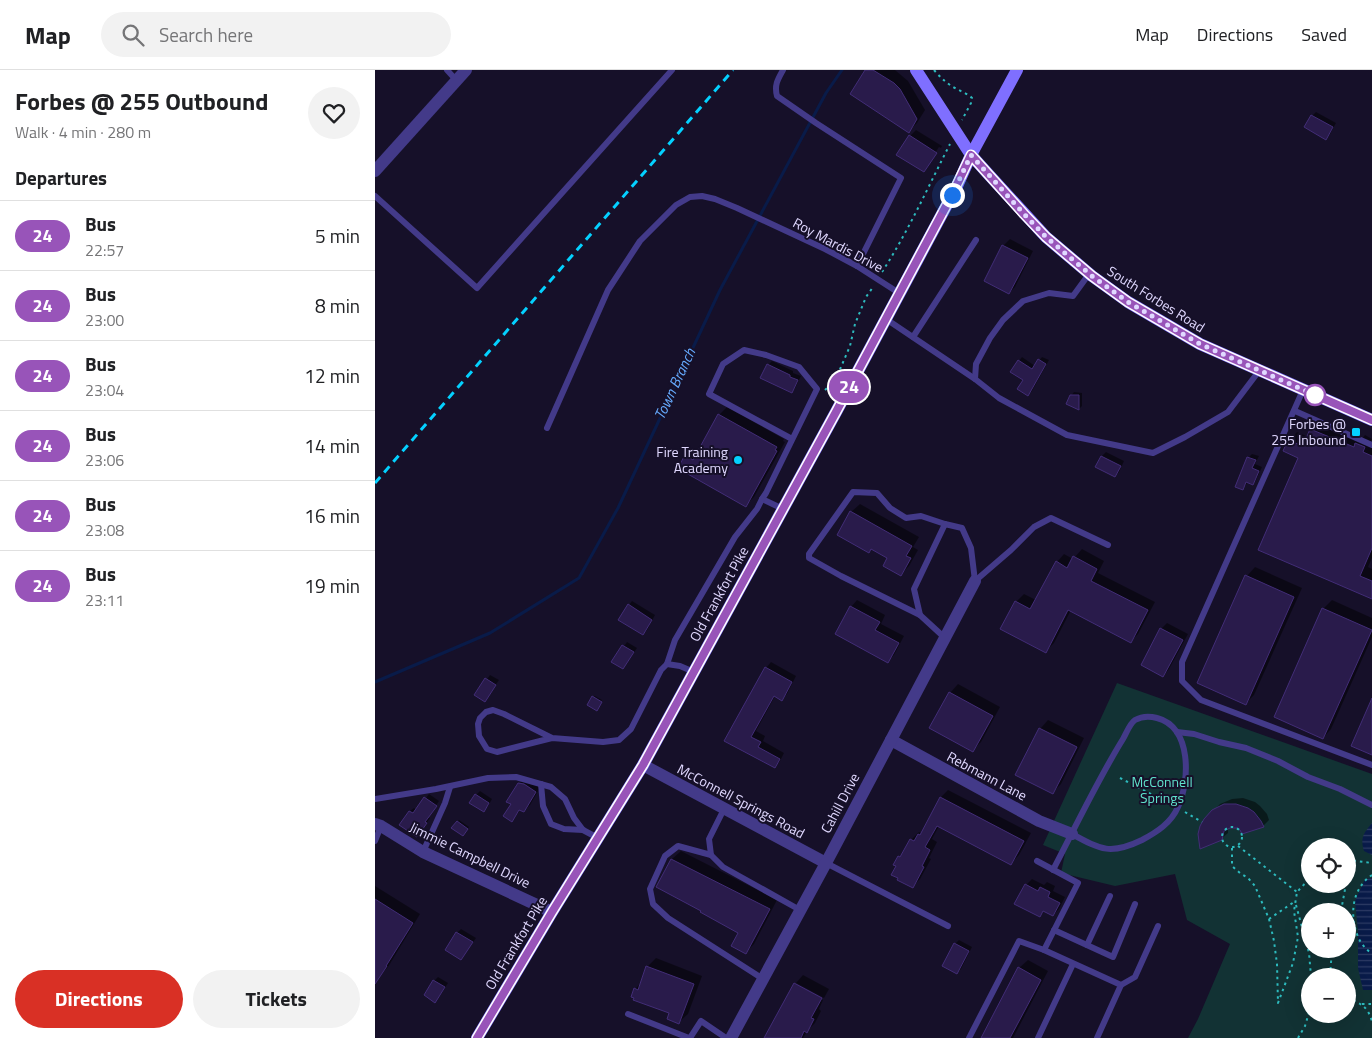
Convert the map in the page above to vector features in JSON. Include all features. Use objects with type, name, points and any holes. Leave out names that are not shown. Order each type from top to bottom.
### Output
[{"type":"main road","name":"South Forbes Road","points":[[916,70],[971,155],[1046,237],[1089,274],[1128,302],[1200,344],[1372,420]]},
{"type":"main road","name":"Old Frankfort Pike","points":[[477,1038],[643,765],[886,319],[1017,70]]},
{"type":"street","points":[[375,171],[466,70]]},
{"type":"street","name":"Cahill Drive","points":[[731,1038],[975,581]]},
{"type":"street","name":"Rebmann Lane","points":[[891,740],[1039,821],[1072,834]]},
{"type":"street","name":"McConnell Springs Road","points":[[643,765],[826,863]]},
{"type":"street","name":"Jimmie Campbell Drive","points":[[378,825],[423,852],[552,912]]},
{"type":"lane","points":[[447,70],[457,81]]},
{"type":"lane","points":[[375,196],[477,288],[672,70]]},
{"type":"lane","points":[[783,70],[777,80],[775,89],[777,96],[901,178],[857,266]]},
{"type":"lane","name":"Roy Mardis Drive","points":[[547,428],[608,290],[640,241],[676,205],[690,197],[702,196],[715,199],[737,208],[857,266],[899,293]]},
{"type":"lane","points":[[913,338],[976,240]]},
{"type":"lane","points":[[975,379],[976,364],[991,338],[1003,320],[1023,301],[1049,293],[1073,296],[1089,274]]},
{"type":"lane","points":[[886,319],[975,379],[999,398],[1067,435],[1153,453],[1228,412],[1259,371]]},
{"type":"lane","points":[[552,738],[493,710],[486,712],[477,724],[479,736],[487,749],[497,752],[552,738],[603,742],[619,740],[631,729],[661,670],[667,664],[675,640],[735,536],[757,509],[792,439],[817,389],[799,367],[767,355],[744,350],[723,364],[709,394],[792,439]]},
{"type":"lane","points":[[1303,390],[1183,662],[1182,681],[1201,700],[1372,764]]},
{"type":"lane","points":[[1295,411],[1372,445]]},
{"type":"lane","points":[[945,638],[920,614],[841,576],[809,558],[809,554],[853,492],[877,493],[890,508],[907,518],[921,516],[962,528],[971,548],[975,581]]},
{"type":"lane","points":[[762,499],[783,509]]},
{"type":"lane","points":[[975,581],[1034,527],[1051,518],[1107,545]]},
{"type":"lane","points":[[920,614],[914,589],[945,524]]},
{"type":"lane","points":[[667,664],[680,666],[694,672]]},
{"type":"lane","points":[[1053,870],[1115,752],[1135,720],[1148,716],[1163,720],[1177,732],[1187,762],[1185,786],[1178,808],[1167,823],[1157,832],[1131,845],[1108,850],[1072,834]]},
{"type":"lane","points":[[1177,732],[1194,734],[1246,748],[1372,805]]},
{"type":"lane","points":[[375,798],[488,778],[516,777],[551,787],[565,799],[574,818],[583,830],[598,838]]},
{"type":"lane","points":[[541,784],[543,806],[551,824],[564,829],[583,830]]},
{"type":"lane","points":[[423,852],[445,803],[450,786]]},
{"type":"lane","points":[[711,855],[709,839],[724,809]]},
{"type":"lane","points":[[375,841],[378,825]]},
{"type":"lane","points":[[763,979],[668,918],[653,904],[650,890],[665,856],[677,846],[711,855],[723,867],[801,910]]},
{"type":"lane","points":[[1037,860],[1078,883],[1044,950]]},
{"type":"lane","points":[[826,863],[948,926]]},
{"type":"lane","points":[[1087,945],[1111,896]]},
{"type":"lane","points":[[1055,930],[1113,957],[1135,904]]},
{"type":"lane","points":[[1097,1038],[1121,985],[1135,977],[1158,926]]},
{"type":"lane","points":[[969,1038],[1019,941],[1044,950],[1121,985]]},
{"type":"lane","points":[[1038,1038],[1073,964]]},
{"type":"lane","points":[[628,1014],[689,1038],[701,1021],[726,1038]]},
{"type":"path","points":[[934,70],[942,80],[957,90],[970,95],[972,98],[969,108]]},
{"type":"path","points":[[1120,778],[1175,806]]},
{"type":"path","points":[[1185,812],[1202,822]]},
{"type":"path","points":[[1230,828],[1237,828],[1242,834],[1242,840],[1238,846],[1232,848],[1226,845],[1222,838],[1224,832],[1230,828]]},
{"type":"path","points":[[1238,846],[1297,892]]},
{"type":"path","points":[[1232,848],[1232,866],[1255,886],[1269,919],[1277,964],[1278,1003],[1293,963],[1298,937],[1294,912],[1295,902],[1297,892],[1301,888]]},
{"type":"path","points":[[1356,861],[1372,863]]},
{"type":"path","points":[[1372,874],[1363,881],[1359,888],[1353,904],[1353,923],[1360,941],[1372,954]]},
{"type":"path","points":[[1269,919],[1295,902]]},
{"type":"path","points":[[1295,902],[1309,953],[1310,968]]},
{"type":"path","points":[[1356,1002],[1372,1004]]},
{"type":"path","points":[[1362,1004],[1369,1013],[1372,1022]]},
{"type":"path","points":[[1298,1038],[1306,1023]]},
{"type":"green space","name":"McConnell Springs","points":[[1117,683],[1372,774],[1372,1038],[1188,1038],[1230,944],[1187,920],[1175,874],[1115,886],[1061,873],[1065,854],[1043,845]]},
{"type":"water","points":[[1372,823],[1372,855],[1364,851],[1362,842],[1365,833]]},
{"type":"water","points":[[1372,878],[1372,990],[1363,990],[1358,968],[1358,931],[1355,901],[1365,879]]},
{"type":"building","points":[[865,70],[873,70],[900,89],[917,119],[909,133],[850,94]]},
{"type":"building","points":[[1311,115],[1333,127],[1326,140],[1304,127]]},
{"type":"building","points":[[909,135],[937,153],[924,172],[896,155]]},
{"type":"building","points":[[1002,245],[1028,258],[1009,294],[984,281]]},
{"type":"building","points":[[1038,359],[1046,364],[1028,396],[1017,389],[1023,380],[1010,372],[1018,360],[1032,369]]},
{"type":"building","points":[[767,364],[798,380],[792,393],[760,378]]},
{"type":"building","points":[[1070,395],[1079,395],[1079,410],[1066,404]]},
{"type":"building","name":"Fire Training Academy","points":[[718,414],[777,447],[775,450],[777,451],[746,507],[686,473],[687,471],[679,466],[685,455],[693,460]]},
{"type":"building","points":[[1310,429],[1354,447],[1355,443],[1365,447],[1363,452],[1372,456],[1372,548],[1360,576],[1372,581],[1372,599],[1258,550],[1298,458],[1283,451],[1288,440],[1303,446]]},
{"type":"building","points":[[1101,456],[1121,466],[1115,477],[1095,467]]},
{"type":"building","points":[[1247,457],[1256,460],[1252,468],[1259,471],[1253,485],[1246,482],[1243,490],[1235,487]]},
{"type":"building","points":[[850,511],[912,546],[906,556],[911,558],[901,576],[883,566],[887,558],[871,549],[869,553],[837,535]]},
{"type":"building","points":[[1073,556],[1097,569],[1091,581],[1148,610],[1131,643],[1068,610],[1046,653],[1000,629],[1015,601],[1030,609],[1056,561],[1067,568]]},
{"type":"building","points":[[1245,575],[1294,597],[1246,705],[1197,683]]},
{"type":"building","points":[[628,604],[652,620],[643,635],[618,620]]},
{"type":"building","points":[[850,606],[880,622],[875,630],[899,643],[888,663],[835,634]]},
{"type":"building","points":[[1322,608],[1372,630],[1323,739],[1274,717]]},
{"type":"building","points":[[1160,628],[1183,640],[1163,677],[1141,665]]},
{"type":"building","points":[[622,645],[634,652],[623,669],[611,662]]},
{"type":"building","points":[[765,667],[792,682],[782,701],[774,696],[751,737],[761,742],[758,747],[780,759],[775,768],[724,741]]},
{"type":"building","points":[[485,678],[496,685],[485,702],[474,695]]},
{"type":"building","points":[[949,692],[993,716],[973,752],[929,728]]},
{"type":"building","points":[[592,696],[602,702],[597,711],[587,705]]},
{"type":"building","points":[[1372,698],[1372,755],[1351,746]]},
{"type":"building","points":[[1039,728],[1077,747],[1053,794],[1015,775]]},
{"type":"building","points":[[518,783],[524,784],[536,792],[524,812],[519,810],[512,822],[503,816],[511,804],[506,802]]},
{"type":"building","points":[[475,794],[489,803],[484,812],[469,803]]},
{"type":"building","points":[[424,797],[437,806],[417,837],[399,825],[409,811],[413,813]]},
{"type":"building","points":[[940,797],[1024,841],[1011,865],[937,826],[925,847],[930,850],[913,888],[891,875],[896,866],[893,865],[898,856],[900,857],[910,839],[914,841],[918,834],[920,835]]},
{"type":"building","points":[[1224,804],[1236,804],[1248,808],[1254,812],[1264,827],[1242,834],[1237,828],[1230,828],[1224,831],[1222,840],[1200,849],[1198,834],[1200,826],[1212,810]]},
{"type":"building","points":[[457,821],[468,829],[463,836],[451,828]]},
{"type":"building","points":[[671,859],[770,909],[746,954],[731,946],[738,933],[656,887]]},
{"type":"building","points":[[1025,884],[1038,891],[1040,887],[1050,892],[1048,897],[1060,903],[1053,916],[1043,911],[1040,917],[1014,904]]},
{"type":"building","points":[[375,899],[413,923],[375,984]]},
{"type":"building","points":[[456,932],[473,942],[461,960],[445,950]]},
{"type":"building","points":[[954,943],[969,951],[957,974],[942,966]]},
{"type":"building","points":[[646,966],[694,984],[679,1024],[667,1019],[669,1013],[633,1000],[634,998],[631,997],[634,988],[638,990]]},
{"type":"building","points":[[1018,967],[1041,980],[1010,1038],[981,1038]]},
{"type":"building","points":[[433,980],[445,987],[435,1003],[424,995]]},
{"type":"building","points":[[794,983],[822,998],[811,1018],[814,1019],[807,1033],[804,1031],[801,1038],[764,1038]]},
{"type":"waterway","name":"Town Branch","points":[[375,682],[490,633],[579,578],[618,508],[720,290],[826,93],[842,70]]},
{"type":"railway","points":[[375,483],[733,70]]},
{"type":"bus line","name":"24","points":[[477,1038],[643,765],[836,412],[952,195],[971,155],[1046,237],[1068,257],[1128,302],[1200,344],[1372,420]]},
{"type":"place","name":"Forbes @ 255 Inbound","points":[[1356,432]]},
{"type":"place","name":"Fire Training Academy","points":[[738,460]]},
{"type":"route","points":[[952,195],[971,155],[1046,237],[1068,257],[1128,302],[1200,344],[1315,395]]}]
